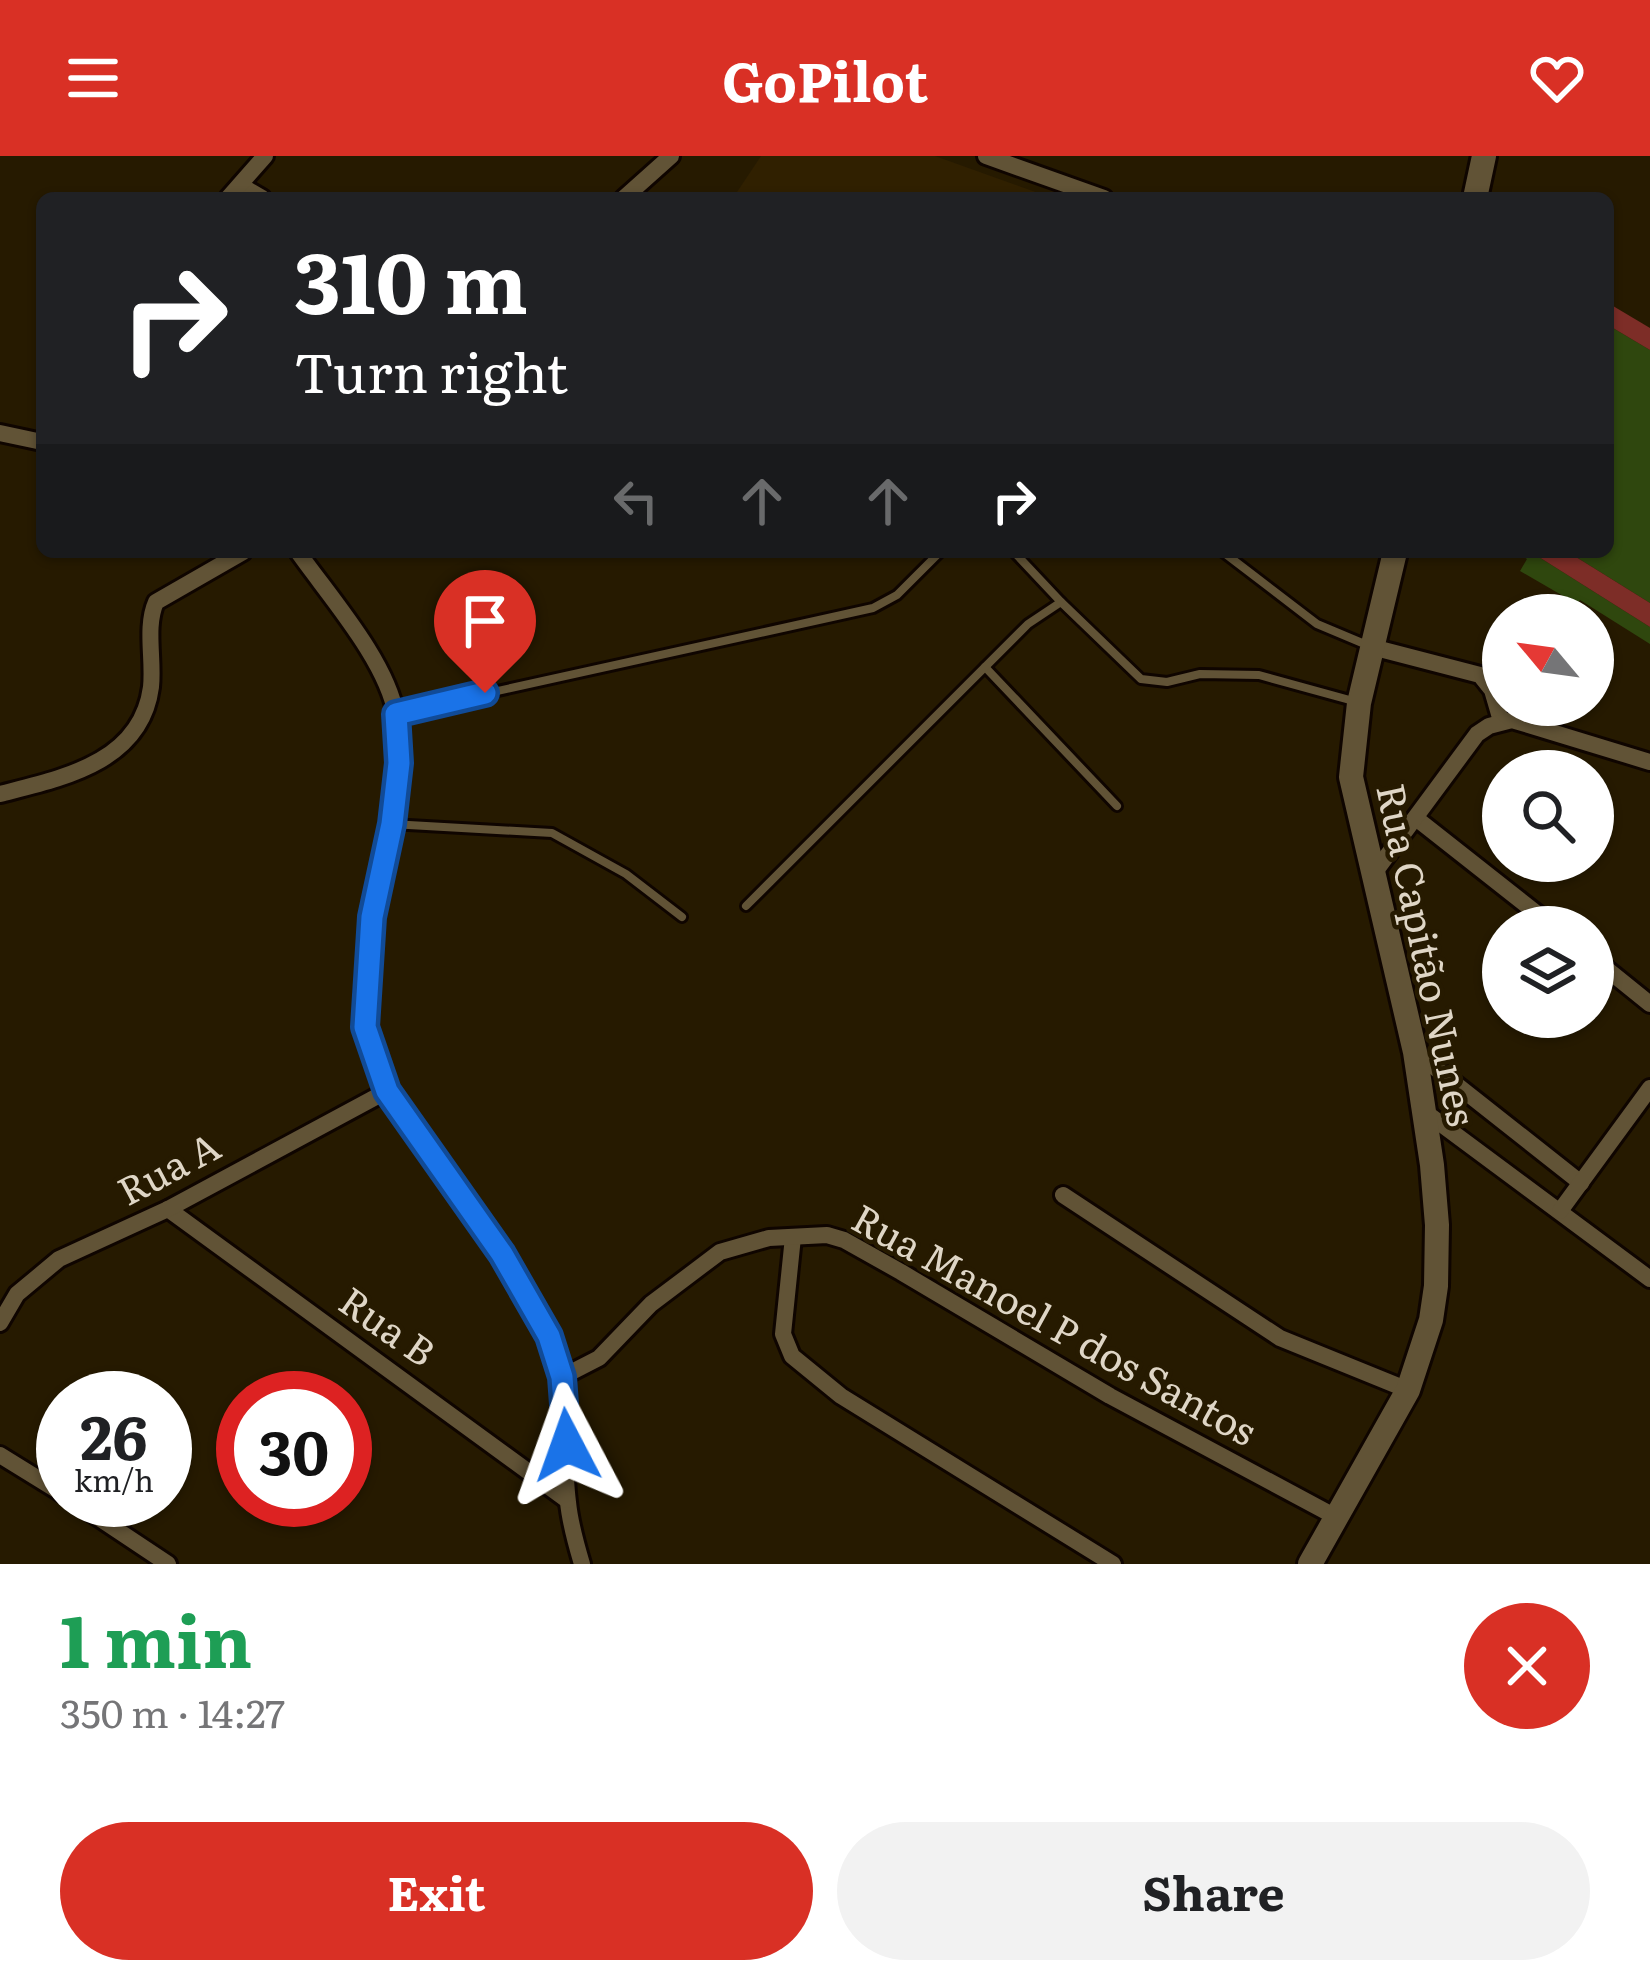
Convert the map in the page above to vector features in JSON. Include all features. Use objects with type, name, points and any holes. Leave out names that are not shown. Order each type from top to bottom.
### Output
[{"type":"street","points":[[234,191],[265,156]]},
{"type":"street","points":[[631,192],[671,156]]},
{"type":"street","points":[[986,156],[1087,192]]},
{"type":"street","points":[[1476,192],[1484,156]]},
{"type":"street","points":[[0,433],[36,441]]},
{"type":"street","points":[[0,794],[91,766],[122,747],[141,720],[151,688],[151,615],[156,602],[233,558]]},
{"type":"street","points":[[302,558],[367,650],[396,714],[399,763],[392,824],[372,917],[365,1027],[387,1091],[502,1254],[549,1336],[562,1377],[567,1500],[582,1564]]},
{"type":"street","name":"Rua Capitão Nunes","points":[[1310,1564],[1408,1390],[1431,1320],[1436,1286],[1437,1226],[1415,1052],[1351,777],[1359,703],[1394,558]]},
{"type":"street","points":[[1372,647],[1482,678]]},
{"type":"street","points":[[1376,872],[1477,734],[1492,726]]},
{"type":"street","points":[[1532,726],[1650,762]]},
{"type":"street","points":[[1417,819],[1527,906]]},
{"type":"street","points":[[1614,975],[1650,1004]]},
{"type":"street","points":[[1415,1052],[1581,1183]]},
{"type":"street","points":[[1560,1211],[1650,1088]]},
{"type":"street","name":"Rua A","points":[[0,1323],[17,1294],[58,1259],[168,1209],[387,1091]]},
{"type":"street","points":[[1425,1112],[1650,1280]]},
{"type":"street","points":[[1063,1195],[1280,1338],[1408,1390]]},
{"type":"street","name":"Rua B","points":[[168,1209],[567,1500]]},
{"type":"street","name":"Rua Manoel P dos Santos","points":[[562,1377],[599,1358],[651,1304],[720,1252],[769,1238],[827,1234],[865,1251],[1110,1396],[1336,1516]]},
{"type":"street","points":[[793,1237],[783,1334],[792,1356],[841,1396],[1113,1564]]},
{"type":"street","points":[[0,1455],[36,1477]]},
{"type":"street","points":[[112,1527],[168,1564]]},
{"type":"lane","points":[[396,714],[873,608],[897,595],[934,558]]},
{"type":"lane","points":[[1020,558],[1141,679],[1166,682],[1200,674],[1259,675],[1359,703]]},
{"type":"lane","points":[[1231,558],[1317,623],[1372,647]]},
{"type":"lane","points":[[746,906],[1028,624],[1061,602]]},
{"type":"lane","points":[[985,668],[1117,806]]},
{"type":"lane","points":[[392,824],[552,833],[626,874],[682,917]]},
{"type":"shaded area","points":[[761,156],[935,156],[1035,192],[737,192]]},
{"type":"green space","points":[[1614,329],[1650,350],[1650,603],[1578,558],[1614,558]]},
{"type":"green space","points":[[1525,558],[1541,558],[1598,594],[1560,594],[1520,571]]},
{"type":"green space","points":[[1614,604],[1650,627],[1650,644],[1614,621]]},
{"type":"building","points":[[1614,307],[1650,328],[1650,350],[1614,329]]},
{"type":"building","points":[[1541,558],[1578,558],[1650,603],[1650,627],[1614,604],[1614,594],[1598,594]]},
{"type":"route","points":[[485,693],[396,714],[399,763],[392,824],[372,917],[365,1027],[387,1091],[502,1254],[549,1336],[562,1377],[567,1445]]}]
